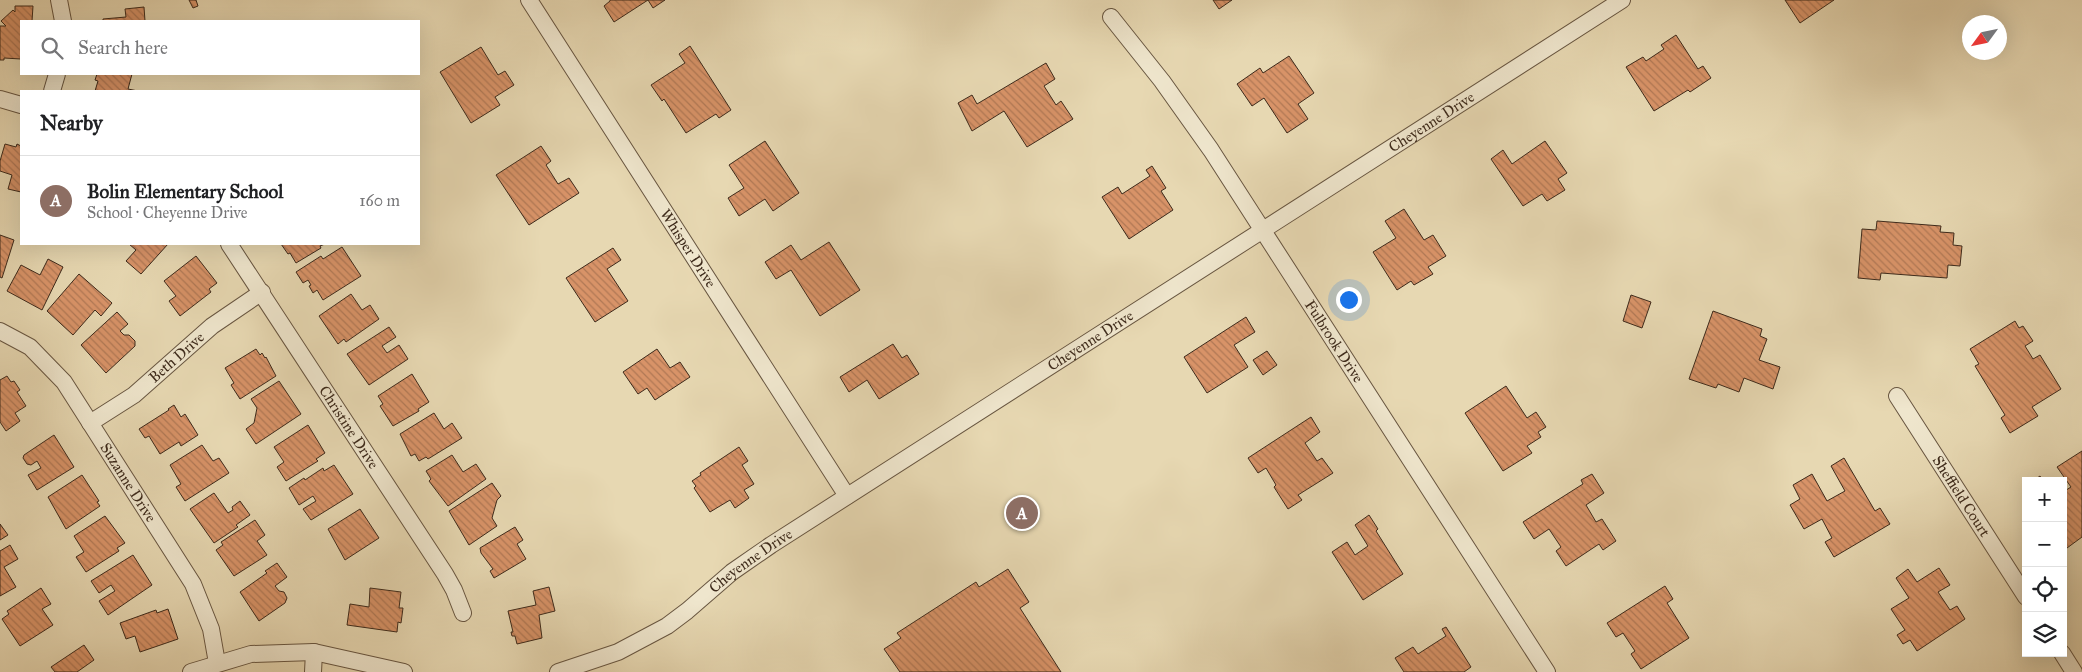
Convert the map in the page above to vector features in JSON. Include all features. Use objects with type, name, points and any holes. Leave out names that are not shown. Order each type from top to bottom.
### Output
[{"type":"street","points":[[59,0],[63,20]]},
{"type":"street","name":"Whisper Drive","points":[[529,0],[847,496]]},
{"type":"street","name":"Cheyenne Drive","points":[[558,672],[618,652],[666,626],[687,611],[732,572],[847,496],[1622,0]]},
{"type":"street","name":"Fulbrook Drive","points":[[1111,17],[1188,116],[1547,672]]},
{"type":"street","points":[[52,90],[57,75]]},
{"type":"street","points":[[0,99],[20,105]]},
{"type":"street","name":"Christine Drive","points":[[230,245],[445,574],[463,613]]},
{"type":"street","name":"Beth Drive","points":[[90,423],[134,395],[212,326],[262,292]]},
{"type":"street","name":"Suzanne Drive","points":[[0,331],[30,347],[64,382],[193,584],[211,629],[216,663]]},
{"type":"street","name":"Sheffield Court","points":[[1896,396],[2022,591]]},
{"type":"street","points":[[313,672],[314,652]]},
{"type":"street","points":[[191,672],[251,654],[314,652],[404,672]]},
{"type":"street","points":[[2065,657],[2074,672]]},
{"type":"building","points":[[189,0],[196,0],[198,6],[193,8]]},
{"type":"building","points":[[610,0],[648,0],[614,22],[604,6]]},
{"type":"building","points":[[648,0],[665,0],[653,8]]},
{"type":"building","points":[[1213,0],[1232,0],[1219,9]]},
{"type":"building","points":[[1785,0],[1834,0],[1800,23]]},
{"type":"building","points":[[15,6],[33,6],[32,20],[20,20],[20,59],[4,58],[4,60],[0,60],[0,26],[6,26],[1,21],[13,10],[15,12]]},
{"type":"building","points":[[144,7],[145,20],[103,20],[126,17],[125,9]]},
{"type":"building","points":[[1676,35],[1698,69],[1703,66],[1711,78],[1690,92],[1688,90],[1654,111],[1626,67],[1643,57],[1646,61],[1664,49],[1661,45]]},
{"type":"building","points":[[690,46],[731,110],[719,118],[716,114],[686,133],[664,99],[662,101],[651,85],[685,63],[679,54]]},
{"type":"building","points":[[481,47],[498,75],[505,71],[514,85],[495,97],[500,105],[471,123],[440,72]]},
{"type":"building","points":[[1289,56],[1314,93],[1298,104],[1308,119],[1287,133],[1264,98],[1252,106],[1237,84],[1260,68],[1263,73]]},
{"type":"building","points":[[1046,63],[1055,79],[1044,86],[1056,105],[1061,101],[1073,119],[1027,147],[1004,111],[972,131],[958,103],[972,95],[977,104]]},
{"type":"building","points":[[97,75],[132,75],[128,89],[133,90],[95,90],[98,81],[95,80]]},
{"type":"building","points":[[765,141],[799,193],[773,211],[765,199],[739,216],[728,198],[744,188],[729,165]]},
{"type":"building","points":[[1545,141],[1567,173],[1558,179],[1565,190],[1547,201],[1542,194],[1523,206],[1491,159],[1503,150],[1512,164]]},
{"type":"building","points":[[5,144],[16,147],[17,144],[20,146],[20,192],[8,189],[12,175],[0,171],[0,161]]},
{"type":"building","points":[[541,146],[551,161],[546,165],[558,184],[569,178],[579,193],[529,225],[496,175]]},
{"type":"building","points":[[1152,166],[1166,188],[1161,191],[1173,210],[1129,239],[1102,197],[1118,187],[1122,194],[1150,176],[1146,170]]},
{"type":"building","points":[[1404,209],[1424,240],[1433,235],[1446,256],[1428,267],[1433,274],[1414,285],[1411,281],[1397,290],[1373,252],[1396,238],[1385,221]]},
{"type":"building","points":[[1877,221],[1941,226],[1940,232],[1954,233],[1953,245],[1962,246],[1960,266],[1948,265],[1947,278],[1881,273],[1880,280],[1858,278],[1862,229],[1876,230]]},
{"type":"building","points":[[0,235],[14,240],[2,278],[0,277]]},
{"type":"building","points":[[829,242],[860,290],[820,316],[791,270],[776,279],[765,262],[791,245],[801,260]]},
{"type":"building","points":[[130,245],[167,245],[141,274],[126,261],[136,250]]},
{"type":"building","points":[[282,245],[322,245],[320,246],[321,248],[296,263],[290,253],[288,254]]},
{"type":"building","points":[[342,247],[361,276],[323,300],[317,290],[313,293],[308,280],[303,283],[296,272],[321,256],[323,259]]},
{"type":"building","points":[[613,248],[621,260],[607,269],[628,301],[595,322],[566,278]]},
{"type":"building","points":[[196,256],[217,283],[209,289],[211,292],[180,316],[169,301],[176,296],[164,281]]},
{"type":"building","points":[[48,259],[63,267],[42,310],[7,291],[21,265],[40,275]]},
{"type":"building","points":[[79,274],[112,303],[101,316],[95,310],[73,335],[47,311]]},
{"type":"building","points":[[351,294],[362,310],[370,305],[379,319],[346,342],[344,339],[338,344],[319,316]]},
{"type":"building","points":[[1631,295],[1651,302],[1642,328],[1623,321]]},
{"type":"building","points":[[1713,311],[1762,329],[1760,336],[1767,339],[1759,360],[1780,367],[1773,389],[1744,378],[1739,392],[1718,384],[1716,388],[1689,379]]},
{"type":"building","points":[[117,312],[128,324],[120,331],[124,335],[129,335],[135,341],[135,346],[106,373],[81,345]]},
{"type":"building","points":[[1246,317],[1255,332],[1234,345],[1248,367],[1207,393],[1184,357]]},
{"type":"building","points":[[2015,321],[2019,328],[2023,326],[2033,341],[2025,346],[2033,359],[2040,355],[2061,389],[2032,407],[2038,416],[2010,433],[2001,418],[2005,415],[1975,366],[1979,364],[1970,349]]},
{"type":"building","points":[[389,327],[396,337],[382,346],[387,353],[399,345],[408,359],[369,385],[347,354]]},
{"type":"building","points":[[893,344],[902,358],[907,355],[919,374],[879,399],[867,380],[849,392],[840,377]]},
{"type":"building","points":[[256,349],[260,355],[262,353],[266,357],[276,376],[240,399],[231,385],[234,383],[225,368]]},
{"type":"building","points":[[657,349],[670,368],[680,362],[690,377],[655,400],[647,388],[638,394],[623,372]]},
{"type":"building","points":[[1267,351],[1277,365],[1263,375],[1253,360]]},
{"type":"building","points":[[412,374],[429,402],[418,409],[419,411],[393,426],[380,406],[383,404],[378,396]]},
{"type":"building","points":[[7,376],[11,382],[14,381],[20,390],[17,392],[26,406],[15,413],[20,421],[6,431],[0,422],[0,380]]},
{"type":"building","points":[[279,381],[301,414],[256,444],[246,429],[254,423],[257,408],[251,399]]},
{"type":"building","points":[[1506,386],[1527,418],[1536,412],[1546,427],[1538,432],[1541,437],[1527,446],[1532,453],[1503,471],[1465,413]]},
{"type":"building","points":[[174,405],[181,417],[185,414],[198,435],[181,446],[179,442],[160,454],[149,436],[145,438],[139,429]]},
{"type":"building","points":[[434,413],[444,429],[452,423],[462,438],[428,459],[426,457],[419,461],[415,454],[411,456],[400,434]]},
{"type":"building","points":[[1311,417],[1320,432],[1305,443],[1317,461],[1322,458],[1333,473],[1298,495],[1302,500],[1288,509],[1274,487],[1276,485],[1266,468],[1258,473],[1248,458]]},
{"type":"building","points":[[308,425],[325,453],[316,459],[318,461],[286,481],[277,467],[284,462],[274,447]]},
{"type":"building","points":[[54,435],[74,467],[37,490],[28,475],[41,468],[37,461],[31,465],[27,464],[23,458],[24,455]]},
{"type":"building","points":[[202,445],[213,461],[219,458],[229,473],[185,501],[176,487],[181,484],[170,465]]},
{"type":"building","points":[[739,447],[748,461],[742,465],[754,484],[744,490],[749,498],[735,508],[730,500],[710,512],[694,488],[696,486],[692,481],[701,475],[700,473]]},
{"type":"building","points":[[2082,451],[2082,537],[2067,548],[2067,490],[2071,487],[2067,481],[2067,477],[2064,477],[2057,467]]},
{"type":"building","points":[[452,455],[463,472],[476,464],[486,479],[448,506],[429,481],[431,479],[426,471]]},
{"type":"building","points":[[1844,458],[1875,511],[1880,508],[1890,524],[1834,557],[1825,542],[1832,538],[1822,519],[1804,529],[1790,505],[1800,499],[1793,485],[1812,474],[1827,501],[1845,491],[1831,466]]},
{"type":"building","points":[[334,465],[353,494],[311,520],[303,509],[316,501],[313,496],[299,505],[289,488],[323,468],[324,471]]},
{"type":"building","points":[[1592,474],[1604,493],[1586,505],[1596,522],[1602,519],[1616,541],[1603,550],[1599,544],[1566,566],[1556,551],[1561,547],[1549,529],[1534,539],[1523,522],[1583,484],[1581,480]]},
{"type":"building","points":[[82,475],[99,501],[97,502],[100,506],[66,529],[48,497]]},
{"type":"building","points":[[492,483],[501,496],[497,500],[492,518],[497,526],[469,545],[449,511]]},
{"type":"building","points":[[214,493],[228,513],[240,501],[250,515],[236,525],[238,527],[214,543],[190,509]]},
{"type":"building","points":[[360,509],[379,538],[345,560],[328,529]]},
{"type":"building","points":[[1369,515],[1378,529],[1376,531],[1403,574],[1363,600],[1332,552],[1347,542],[1355,555],[1368,546],[1355,525]]},
{"type":"building","points":[[105,516],[125,543],[117,548],[119,551],[86,572],[76,557],[84,552],[74,536]]},
{"type":"building","points":[[255,520],[265,535],[257,541],[267,555],[234,576],[216,550],[223,545],[221,542]]},
{"type":"building","points":[[0,524],[8,535],[0,540]]},
{"type":"building","points":[[515,527],[523,540],[517,544],[526,559],[494,578],[490,571],[493,569],[481,553],[480,548]]},
{"type":"building","points":[[10,545],[18,559],[4,567],[16,587],[0,596],[0,551]]},
{"type":"building","points":[[133,555],[152,585],[108,615],[99,601],[115,591],[111,585],[99,593],[91,581]]},
{"type":"building","points":[[277,563],[287,577],[275,586],[279,591],[284,592],[287,598],[285,603],[259,621],[240,592],[267,573],[265,571]]},
{"type":"building","points":[[1939,568],[1950,585],[1938,592],[1950,610],[1957,606],[1965,619],[1917,651],[1910,640],[1903,644],[1897,635],[1905,630],[1891,609],[1909,598],[1896,578],[1908,569],[1917,582]]},
{"type":"building","points":[[1008,569],[1029,602],[1020,608],[1061,672],[900,672],[884,649],[901,638],[897,633],[976,582],[979,587]]},
{"type":"building","points":[[1665,586],[1673,599],[1667,603],[1689,638],[1641,669],[1631,654],[1635,651],[1623,633],[1616,637],[1607,623]]},
{"type":"building","points":[[549,587],[555,611],[539,615],[542,638],[517,644],[515,636],[512,636],[511,632],[513,632],[508,611],[536,605],[533,591]]},
{"type":"building","points":[[41,588],[51,604],[42,609],[53,625],[20,646],[2,619],[9,614],[7,611]]},
{"type":"building","points":[[370,588],[401,592],[399,608],[403,608],[401,623],[398,622],[397,632],[347,625],[350,604],[369,607]]},
{"type":"building","points":[[168,609],[178,639],[140,652],[135,636],[126,639],[120,623],[156,610],[157,613]]},
{"type":"building","points":[[1446,627],[1471,667],[1464,672],[1404,672],[1395,658],[1413,647],[1418,654],[1446,636],[1442,629]]},
{"type":"building","points":[[84,645],[94,660],[77,672],[55,672],[51,667]]},
{"type":"place","name":"Bolin Elementary School","points":[[1022,513]]}]
